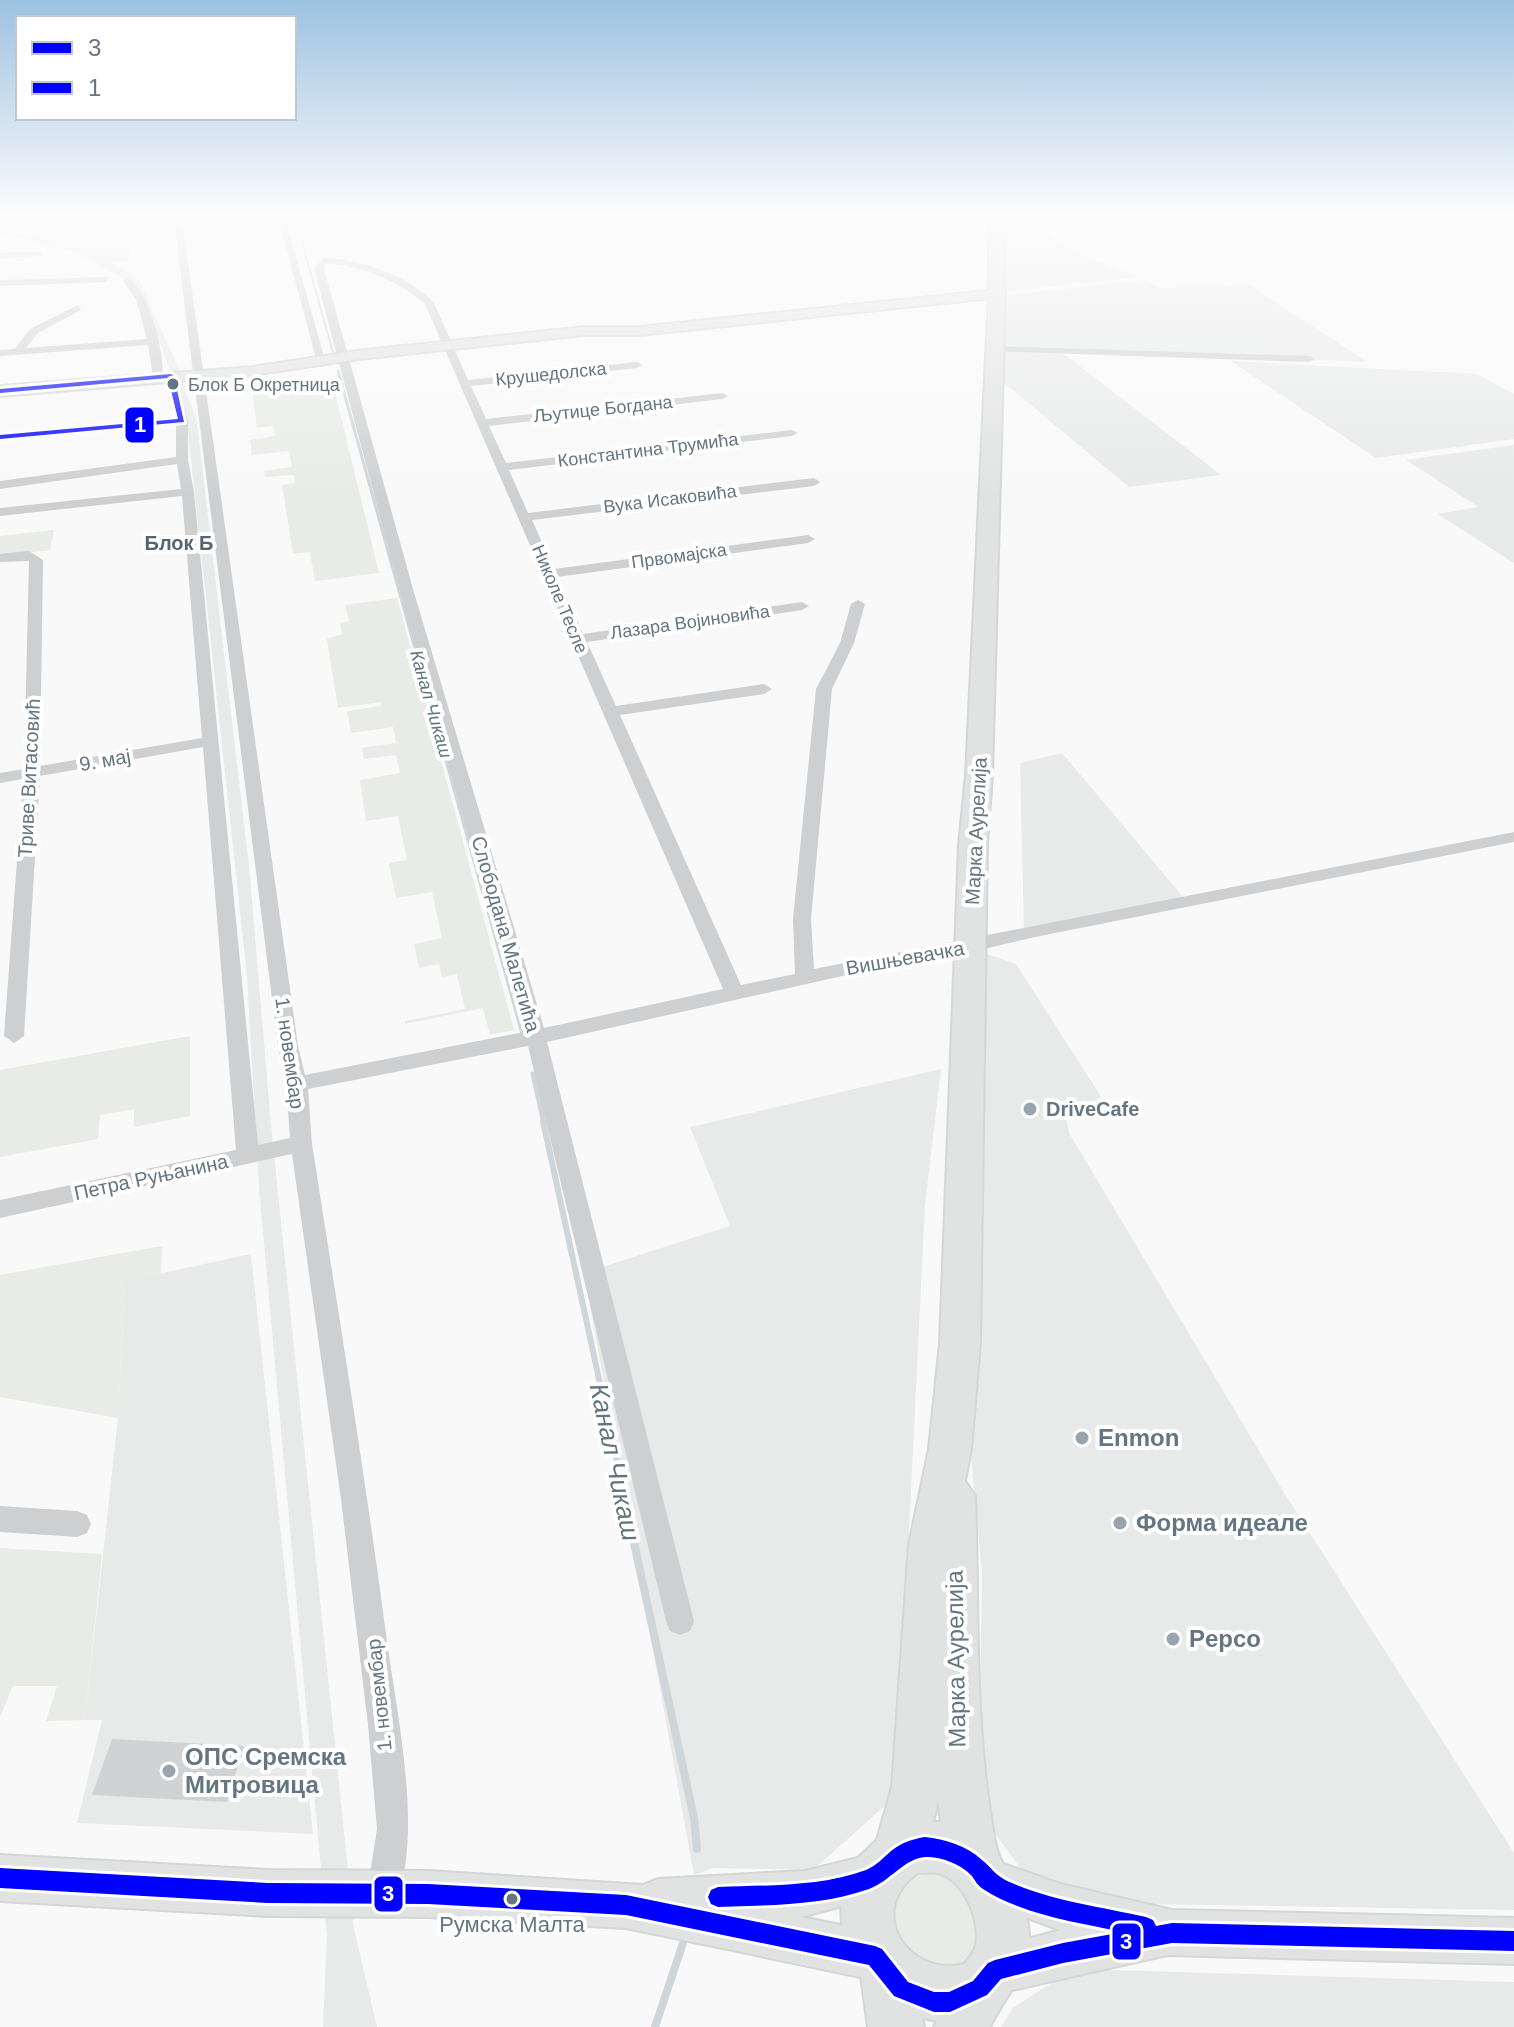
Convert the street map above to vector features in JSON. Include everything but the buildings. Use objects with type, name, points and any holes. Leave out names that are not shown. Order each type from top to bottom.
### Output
[{"type":"main road","name":"Марка Аурелија","points":[[888,1866],[917,1787],[931,1545],[950,1449],[960,1343],[962,1168],[972,946],[973,845],[979,775],[996,308]]},
{"type":"main road","name":"Марка Аурелија","points":[[950,1449],[960,1793],[982,1874]]},
{"type":"main road","points":[[937,1848],[957,1855],[982,1874],[998,1901],[1004,1925],[1002,1948],[979,1995],[950,2002],[934,2002],[901,1989],[886,1987],[867,1913],[888,1866],[917,1849],[937,1848]]},
{"type":"street","points":[[18,352],[34,331],[78,308]]},
{"type":"street","points":[[144,308],[182,421],[182,460],[188,492],[248,1157]]},
{"type":"street","name":"1. новембар","points":[[189,308],[383,1725],[393,1829],[383,1893]]},
{"type":"street","name":"Слободана Малетића","points":[[314,308],[408,596],[536,1037],[680,1621]]},
{"type":"street","name":"Слободана Малетића","points":[[325,308],[334,361]]},
{"type":"street","name":"Николе Тесле","points":[[430,308],[450,345],[735,993]]},
{"type":"street","points":[[0,391],[334,361],[356,355],[602,330],[639,331],[865,308]]},
{"type":"street","points":[[0,353],[153,342]]},
{"type":"street","points":[[993,349],[1310,359]]},
{"type":"street","name":"Крушедолска","points":[[466,383],[637,365]]},
{"type":"street","name":"Љутице Богдана","points":[[484,423],[723,396]]},
{"type":"street","points":[[0,437],[182,421]]},
{"type":"street","name":"Константина Трумића","points":[[503,467],[792,433]]},
{"type":"street","points":[[0,485],[182,460]]},
{"type":"street","name":"Вука Исаковића","points":[[525,517],[814,482]]},
{"type":"street","points":[[0,512],[188,492]]},
{"type":"street","name":"Првомајска","points":[[550,574],[808,539]]},
{"type":"street","name":"Триве Витасовић","points":[[0,558],[29,555],[36,560],[32,773],[14,1036]]},
{"type":"street","points":[[805,977],[802,919],[824,689],[847,643],[858,604]]},
{"type":"street","name":"Лазара Војиновића","points":[[577,639],[802,606]]},
{"type":"street","points":[[610,712],[764,689]]},
{"type":"street","name":"9. мај","points":[[0,778],[211,741]]},
{"type":"street","name":"Вишњевачка","points":[[297,1084],[536,1037],[927,951],[972,946],[1514,837]]},
{"type":"street","name":"Петра Руњанина","points":[[0,1209],[301,1144]]},
{"type":"street","points":[[0,1519],[77,1524]]},
{"type":"street","points":[[0,1878],[268,1893],[383,1893],[626,1905],[805,1894],[888,1866]]},
{"type":"street","points":[[982,1874],[1060,1907],[1172,1933],[1514,1941]]},
{"type":"street","points":[[626,1905],[886,1987]]},
{"type":"street","points":[[979,1995],[1063,1953],[1172,1933]]},
{"type":"shaded area","points":[[145,308],[151,308],[180,372],[197,423],[249,866],[271,1125],[354,1929],[377,2027],[323,2027],[327,1936],[259,1188],[247,976],[186,412]]},
{"type":"shaded area","points":[[1007,308],[1284,308],[1367,362],[1002,346]]},
{"type":"shaded area","points":[[1000,354],[1064,354],[1221,475],[1129,487],[1003,382]]},
{"type":"shaded area","points":[[1231,361],[1477,374],[1514,394],[1514,439],[1376,458]]},
{"type":"shaded area","points":[[332,380],[379,573],[315,581],[310,552],[293,554],[282,485],[295,483],[294,475],[265,477],[264,471],[292,467],[289,451],[252,455],[250,440],[275,436],[273,426],[257,428],[252,388]]},
{"type":"shaded area","points":[[1514,445],[1514,563],[1438,514],[1479,507],[1406,460]]},
{"type":"shaded area","points":[[54,530],[50,550],[0,556],[0,536]]},
{"type":"shaded area","points":[[397,598],[514,1030],[490,1035],[483,1008],[405,1024],[405,1021],[465,1009],[457,974],[442,977],[439,964],[419,968],[414,944],[442,938],[432,892],[396,898],[389,863],[407,860],[398,816],[366,821],[360,780],[400,773],[396,755],[364,759],[362,748],[396,743],[393,727],[351,733],[347,711],[381,706],[381,702],[338,708],[327,639],[342,634],[340,623],[349,621],[345,605]]},
{"type":"shaded area","points":[[1062,753],[1184,898],[1024,931],[1020,763]]},
{"type":"shaded area","points":[[984,953],[1016,964],[1102,1098],[1065,1110],[1069,1133],[1283,1491],[1514,1853],[1514,1910],[1146,1904],[1027,1877],[979,1812],[982,1572],[969,1436]]},
{"type":"shaded area","points":[[190,1036],[190,1116],[134,1127],[134,1109],[100,1115],[98,1139],[0,1157],[0,1070]]},
{"type":"shaded area","points":[[941,1069],[925,1205],[896,1796],[813,1870],[713,1868],[694,1875],[584,1273],[730,1226],[690,1127]]},
{"type":"shaded area","points":[[162,1246],[161,1274],[125,1282],[118,1418],[0,1397],[0,1275]]},
{"type":"shaded area","points":[[251,1254],[313,1834],[77,1823],[102,1720],[85,1720],[118,1418],[125,1281]]},
{"type":"shaded area","points":[[0,1548],[102,1554],[85,1720],[46,1721],[57,1686],[13,1686],[0,1717]]},
{"type":"shaded area","points":[[934,1873],[964,1890],[978,1919],[979,1934],[975,1949],[965,1963],[950,1974],[898,1951],[894,1911],[899,1890],[906,1882]]},
{"type":"shaded area","points":[[1073,1969],[1514,1982],[1514,2027],[1001,2027],[1013,2008]]},
{"type":"waterway","name":"Канал Чикаш","points":[[320,308],[336,363]]},
{"type":"waterway","name":"Канал Чикаш","points":[[338,371],[391,562]]},
{"type":"waterway","name":"Канал Чикаш","points":[[391,560],[460,809]]},
{"type":"waterway","name":"Канал Чикаш","points":[[460,807],[524,1037]]},
{"type":"waterway","name":"Канал Чикаш","points":[[533,1074],[544,1123]]},
{"type":"waterway","name":"Канал Чикаш","points":[[543,1121],[630,1522]]},
{"type":"waterway","name":"Канал Чикаш","points":[[629,1520],[694,1818],[697,1849]]},
{"type":"waterway","name":"Канал Чикаш","points":[[655,2027],[685,1937]]},
{"type":"transit line","name":"1","points":[[0,391],[171,376],[182,421],[0,437]]},
{"type":"transit line","name":"3","points":[[718,1897],[794,1893],[851,1884],[878,1875],[905,1852],[925,1847],[948,1851],[968,1861],[988,1881],[1020,1896],[1146,1927]]},
{"type":"transit line","name":"3","points":[[0,1878],[268,1893],[428,1894],[626,1905],[875,1956],[901,1989],[934,2002],[950,2002],[980,1988],[995,1970],[1063,1953],[1172,1933],[1514,1941]]},
{"type":"place","name":"Блок Б Окретница","points":[[173,384]]},
{"type":"place","name":"DriveCafe","points":[[1030,1109]]},
{"type":"place","name":"Enmon","points":[[1082,1438]]},
{"type":"place","name":"Форма идеале","points":[[1120,1523]]},
{"type":"place","name":"Pepco","points":[[1173,1639]]},
{"type":"place","name":"ОПС Сремска Митровица","points":[[169,1771]]},
{"type":"place","name":"Румска Малта","points":[[512,1899]]},
{"type":"district","name":"Блок Б","points":[[179,543]]}]
